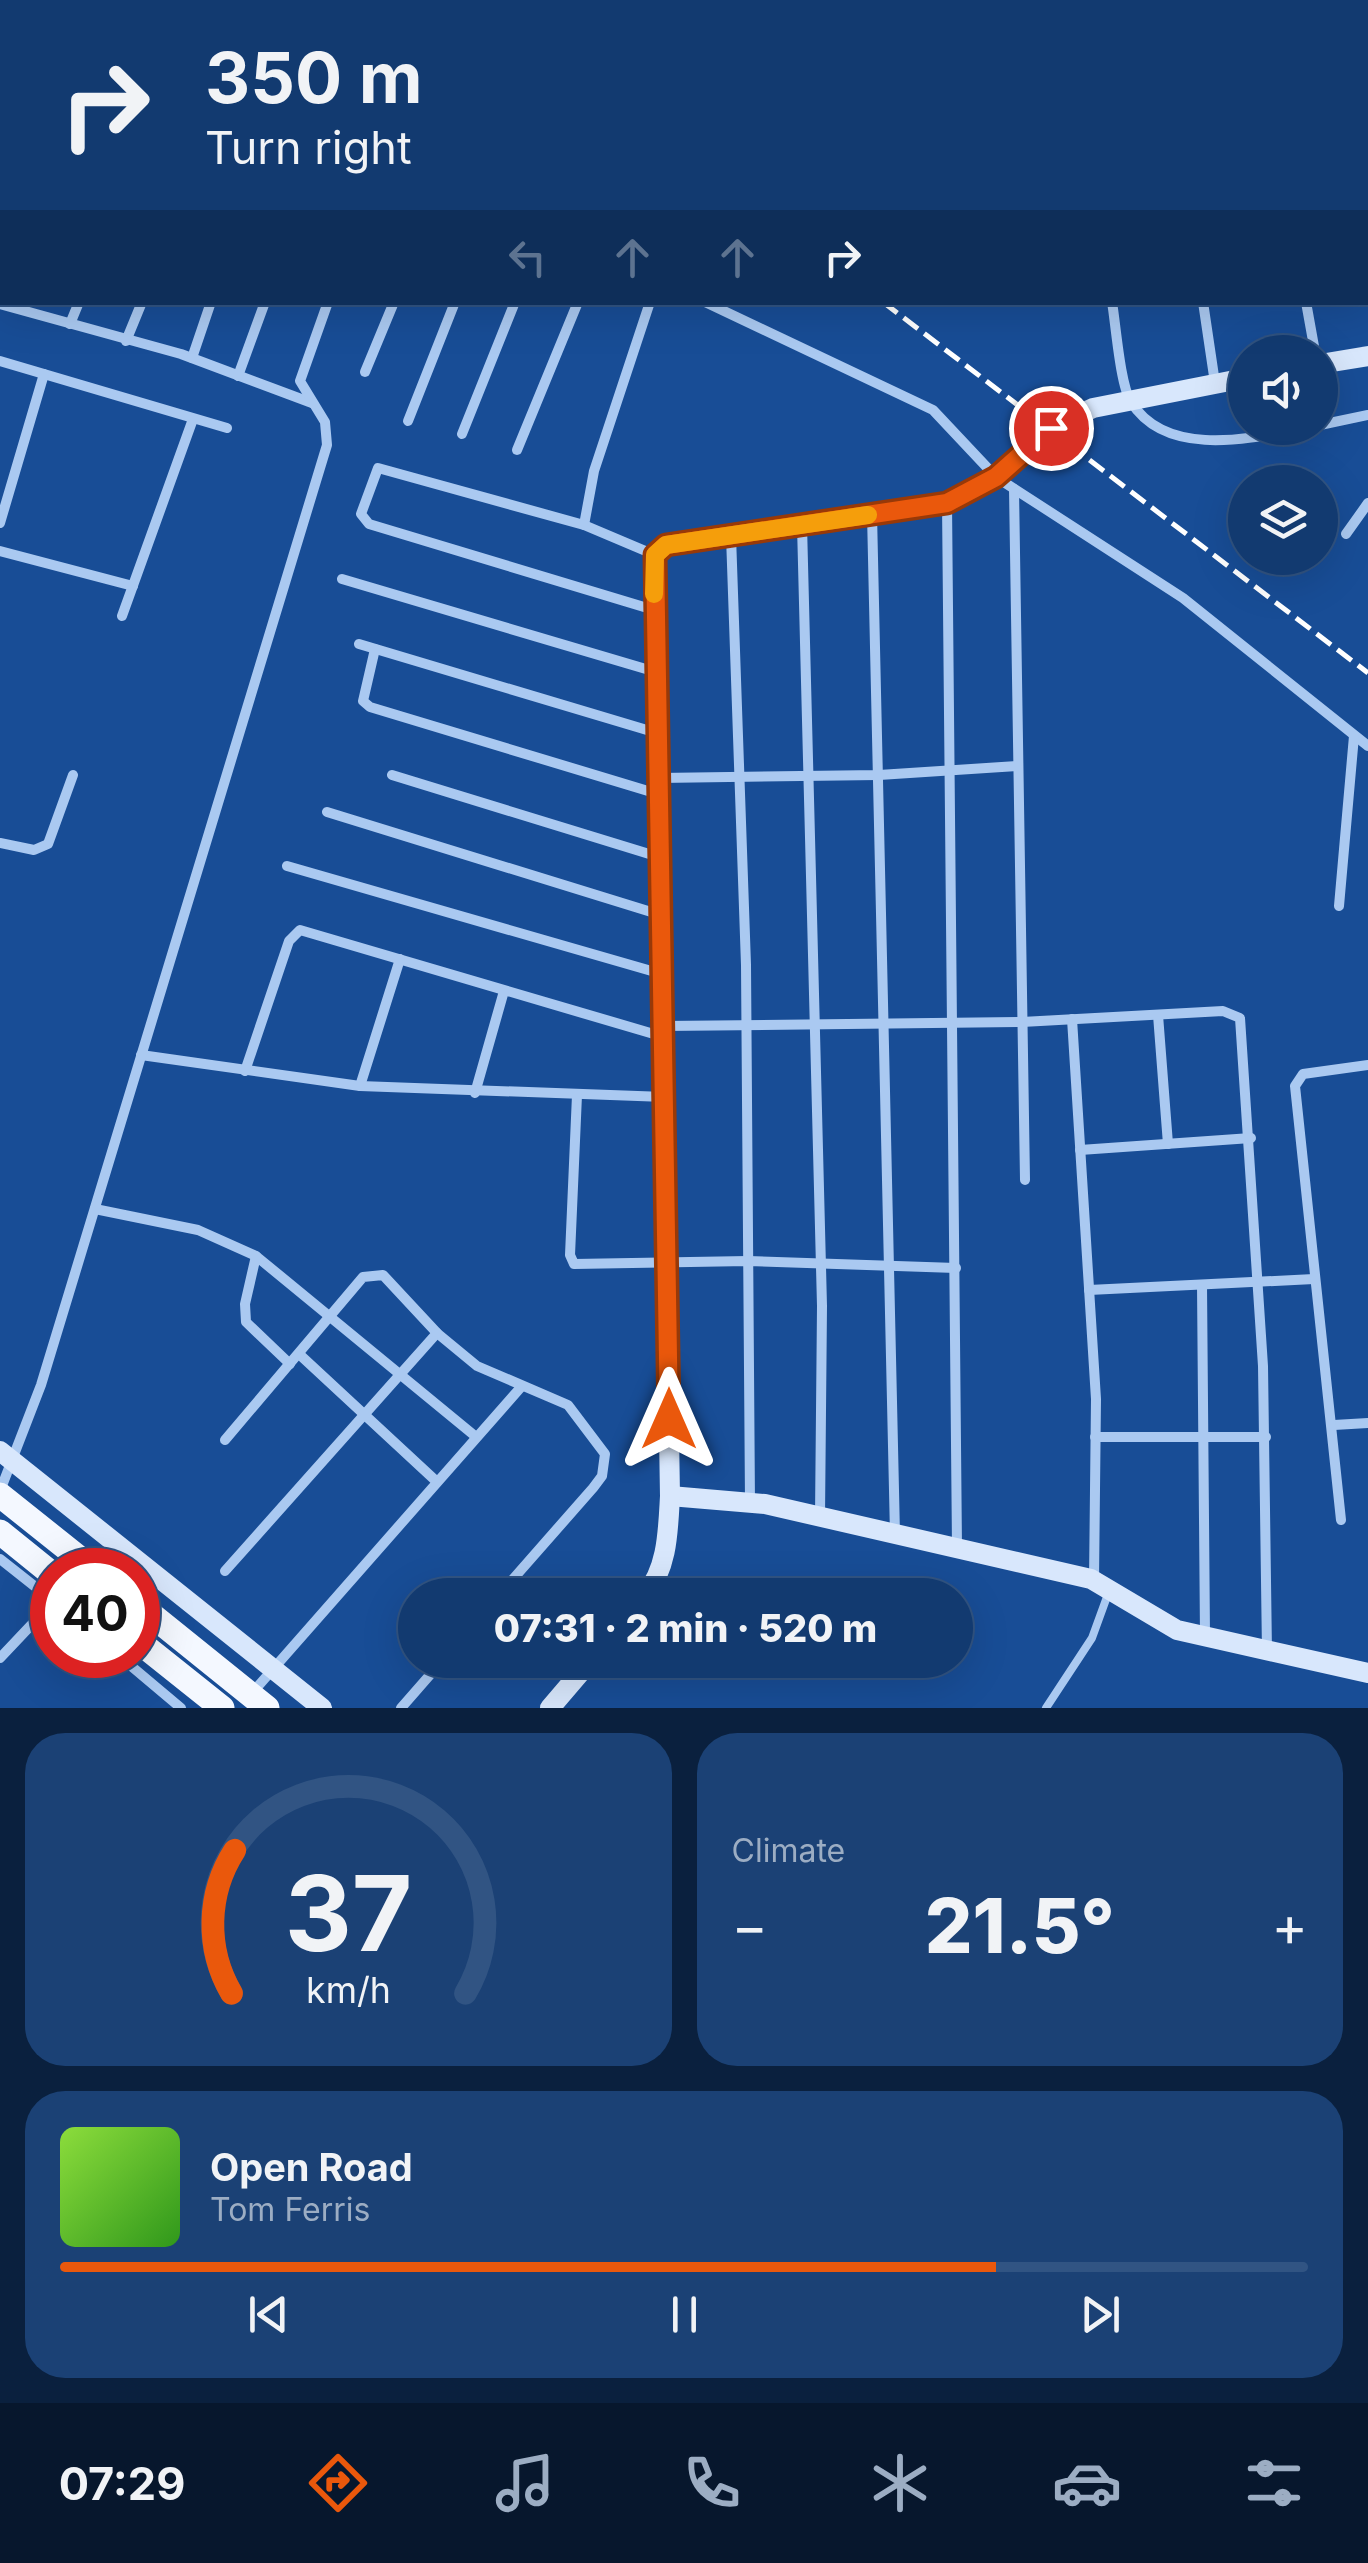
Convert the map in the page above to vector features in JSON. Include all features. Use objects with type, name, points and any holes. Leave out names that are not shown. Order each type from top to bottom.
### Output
[{"type":"main road","points":[[0,1493],[67,1548]]},
{"type":"main road","points":[[0,1532],[30,1556]]},
{"type":"main road","points":[[160,1622],[259,1701]]},
{"type":"main road","points":[[160,1659],[222,1708]]},
{"type":"street","points":[[70,324],[78,305]]},
{"type":"street","points":[[126,341],[141,305]]},
{"type":"street","points":[[192,358],[210,305]]},
{"type":"street","points":[[238,376],[264,305]]},
{"type":"street","points":[[0,1493],[6,1456],[41,1384],[96,1208],[326,445],[325,422],[300,388],[301,373],[327,305]]},
{"type":"street","points":[[365,372],[393,305]]},
{"type":"street","points":[[408,421],[454,305]]},
{"type":"street","points":[[462,434],[514,305]]},
{"type":"street","points":[[517,450],[577,305]]},
{"type":"street","points":[[584,525],[594,471],[649,305]]},
{"type":"street","points":[[711,305],[933,410],[1005,483],[1183,598],[1368,746]]},
{"type":"street","points":[[1113,305],[1130,400],[1152,423],[1179,437],[1228,437]]},
{"type":"street","points":[[1203,305],[1215,384]]},
{"type":"street","points":[[1307,305],[1312,335]]},
{"type":"street","points":[[32,308],[70,324],[192,358],[312,404]]},
{"type":"street","points":[[1338,362],[1368,358]]},
{"type":"street","points":[[0,361],[227,428]]},
{"type":"street","points":[[0,523],[44,374]]},
{"type":"street","points":[[657,1578],[668,1540],[670,1496],[655,555],[666,545],[947,503],[1005,483],[1051,428],[1093,408],[1228,381]]},
{"type":"street","points":[[1338,421],[1368,415]]},
{"type":"street","points":[[122,616],[194,418]]},
{"type":"street","points":[[654,610],[364,523],[360,518],[378,468],[584,525],[655,555]]},
{"type":"street","points":[[1005,483],[1018,766],[1026,1180]]},
{"type":"street","points":[[947,503],[957,1549]]},
{"type":"street","points":[[1346,534],[1368,503]]},
{"type":"street","points":[[872,514],[892,1265],[894,1536]]},
{"type":"street","points":[[802,525],[821,1262],[820,1516]]},
{"type":"street","points":[[731,536],[746,1024],[750,1503]]},
{"type":"street","points":[[0,551],[133,586]]},
{"type":"street","points":[[342,580],[656,672]]},
{"type":"street","points":[[359,644],[657,733]]},
{"type":"street","points":[[375,649],[362,692],[365,704],[658,786],[740,776],[878,775],[1018,766]]},
{"type":"street","points":[[1339,906],[1354,736]]},
{"type":"street","points":[[0,843],[34,850],[48,844],[73,775]]},
{"type":"street","points":[[392,775],[660,857]]},
{"type":"street","points":[[327,812],[662,916]]},
{"type":"street","points":[[287,866],[663,974]]},
{"type":"street","points":[[245,1070],[296,930],[504,991],[664,1032],[746,1024],[1022,1022],[1223,1011],[1240,1018],[1251,1138],[1266,1437],[1267,1653]]},
{"type":"street","points":[[360,1086],[400,959]]},
{"type":"street","points":[[474,1093],[504,991]]},
{"type":"street","points":[[1158,1014],[1168,1144]]},
{"type":"street","points":[[1072,1019],[1102,1585]]},
{"type":"street","points":[[141,1055],[360,1086],[666,1097]]},
{"type":"street","points":[[1341,1520],[1296,1080],[1303,1074],[1368,1065]]},
{"type":"street","points":[[577,1095],[570,1260],[580,1265],[821,1262],[956,1268]]},
{"type":"street","points":[[1080,1150],[1251,1138]]},
{"type":"street","points":[[96,1208],[198,1230],[256,1256],[475,1436]]},
{"type":"street","points":[[256,1256],[245,1304],[246,1322],[290,1364]]},
{"type":"street","points":[[225,1440],[362,1277],[376,1272],[390,1279],[438,1333],[488,1374],[556,1398],[581,1417],[602,1446],[606,1465],[593,1488],[515,1578]]},
{"type":"street","points":[[1089,1290],[1314,1279]]},
{"type":"street","points":[[1202,1285],[1205,1637]]},
{"type":"street","points":[[226,1571],[438,1333]]},
{"type":"street","points":[[299,1354],[436,1482]]},
{"type":"street","points":[[259,1701],[274,1667],[522,1386]]},
{"type":"street","points":[[1334,1425],[1368,1423]]},
{"type":"street","points":[[1096,1437],[1266,1437]]},
{"type":"street","points":[[6,1456],[322,1708]]},
{"type":"street","points":[[670,1496],[750,1503],[820,1516],[1102,1585],[1176,1630],[1368,1674]]},
{"type":"street","points":[[0,1560],[30,1584]]},
{"type":"street","points":[[2,1652],[30,1623]]},
{"type":"street","points":[[145,1678],[181,1708]]},
{"type":"street","points":[[400,1708],[426,1678]]},
{"type":"street","points":[[550,1708],[575,1678]]},
{"type":"lane","points":[[1046,1708],[1092,1638],[1102,1585]]},
{"type":"railway","points":[[887,305],[1368,673]]},
{"type":"slow traffic","points":[[654,594],[655,555],[666,545],[868,515]]},
{"type":"route","points":[[669,1419],[655,555],[666,545],[947,503],[996,477],[1051,428]]}]
